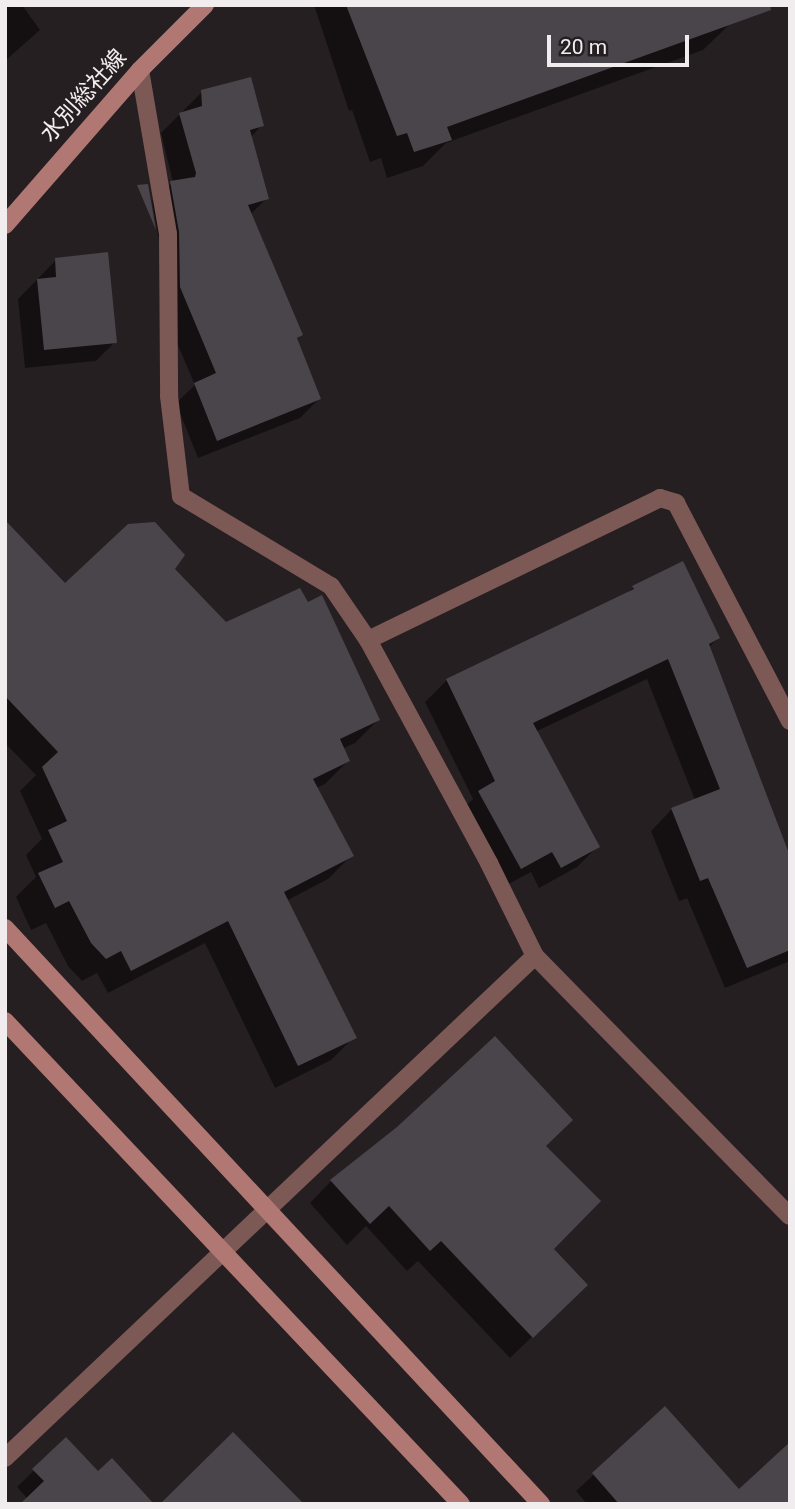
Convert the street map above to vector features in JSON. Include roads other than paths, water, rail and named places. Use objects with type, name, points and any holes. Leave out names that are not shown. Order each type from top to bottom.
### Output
[{"type":"street","name":"水別総社線","points":[[5,225],[140,70],[205,5]]},
{"type":"street","points":[[140,70],[168,234],[169,396],[181,496],[331,586],[368,640],[489,863],[535,956],[790,1216]]},
{"type":"street","points":[[368,640],[660,498],[676,503],[790,721]]},
{"type":"street","points":[[5,928],[541,1504]]},
{"type":"street","points":[[5,1458],[535,956]]},
{"type":"street","points":[[5,1021],[461,1504]]}]
